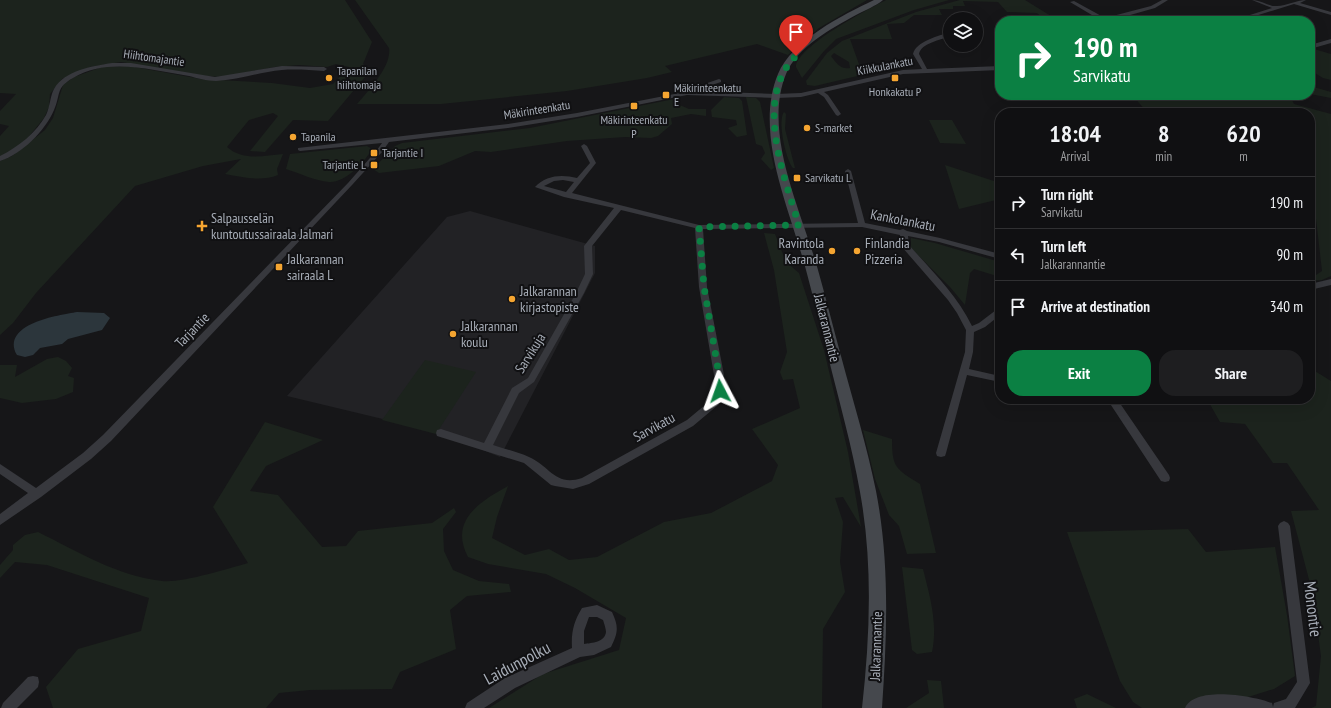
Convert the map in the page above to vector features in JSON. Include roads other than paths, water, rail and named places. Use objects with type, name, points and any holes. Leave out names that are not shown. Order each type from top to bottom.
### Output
[{"type":"main road","name":"Jalkarannantie","points":[[872,708],[876,668],[878,609],[875,546],[868,493],[775,133],[773,112],[782,72],[787,64],[821,33],[842,19],[880,0]]},
{"type":"street","points":[[1076,0],[1072,2],[1096,16]]},
{"type":"street","points":[[1122,16],[1153,7],[1166,0]]},
{"type":"street","points":[[1254,0],[1276,8]]},
{"type":"street","points":[[1262,3],[1276,0]]},
{"type":"street","points":[[1250,16],[1304,0]]},
{"type":"street","points":[[1295,3],[1331,14]]},
{"type":"street","points":[[925,70],[916,54],[918,48],[943,37]]},
{"type":"street","points":[[1315,46],[1331,41]]},
{"type":"street","name":"Hiihtomajantie","points":[[0,160],[32,136],[49,115],[53,108],[57,89],[65,80],[90,69],[119,64],[215,79],[282,68],[324,69]]},
{"type":"street","name":"Kiikkulankatu","points":[[776,96],[801,95],[820,92],[892,74],[925,70],[995,68]]},
{"type":"street","points":[[681,94],[720,81]]},
{"type":"street","points":[[820,92],[826,96],[838,114]]},
{"type":"street","name":"Mäkirinteenkatu","points":[[300,149],[386,141],[542,121],[681,94],[699,93],[776,96]]},
{"type":"street","name":"Tarjantie","points":[[0,520],[87,456],[107,438],[350,184],[380,151],[386,141]]},
{"type":"street","points":[[567,195],[593,163],[584,146]]},
{"type":"street","points":[[848,171],[862,225]]},
{"type":"street","points":[[578,181],[563,178],[551,180],[539,187],[699,227],[799,225]]},
{"type":"street","name":"Sarvikuja","points":[[487,447],[515,391],[531,380],[580,293],[589,274],[588,246],[619,207]]},
{"type":"street","name":"Kankolankatu","points":[[799,225],[862,225],[903,231],[995,257]]},
{"type":"street","name":"Sarvikatu","points":[[441,433],[526,460],[556,482],[573,485],[585,481],[690,423],[711,407],[720,391],[719,375],[704,287],[699,227]]},
{"type":"street","points":[[903,231],[905,245],[951,298],[961,312],[970,330],[969,352],[941,453]]},
{"type":"street","points":[[1315,286],[1331,282]]},
{"type":"street","points":[[970,330],[982,325],[995,314]]},
{"type":"street","points":[[963,371],[995,378]]},
{"type":"street","points":[[1115,404],[1165,478]]},
{"type":"street","points":[[0,468],[37,494]]},
{"type":"street","name":"Monontie","points":[[1279,708],[1290,704],[1304,683],[1284,526]]},
{"type":"street","name":"Laidunpolku","points":[[472,708],[510,683],[579,651]]},
{"type":"street","points":[[8,708],[33,682]]},
{"type":"street","points":[[1192,708],[1198,703],[1237,701],[1267,708]]},
{"type":"place","name":"Tapanilan hiihtomaja","points":[[329,78]]},
{"type":"place","name":"Honkakatu P","points":[[895,78]]},
{"type":"place","name":"Mäkirinteenkatu E","points":[[666,95]]},
{"type":"place","name":"Mäkirinteenkatu P","points":[[634,106]]},
{"type":"place","name":"S-market","points":[[807,128]]},
{"type":"place","name":"Tapanila","points":[[293,137]]},
{"type":"place","name":"Tarjantie I","points":[[374,153]]},
{"type":"place","name":"Tarjantie L","points":[[374,165]]},
{"type":"place","name":"Sarvikatu L","points":[[797,178]]},
{"type":"place","name":"Salpausselän kuntoutussairaala Jalmari","points":[[202,226]]},
{"type":"place","name":"Ravintola Karanda","points":[[832,251]]},
{"type":"place","name":"Finlandia Pizzeria","points":[[857,251]]},
{"type":"place","name":"Jalkarannan sairaala L","points":[[279,267]]},
{"type":"place","name":"Jalkarannan kirjastopiste","points":[[512,299]]},
{"type":"place","name":"Jalkarannan koulu","points":[[453,334]]}]
